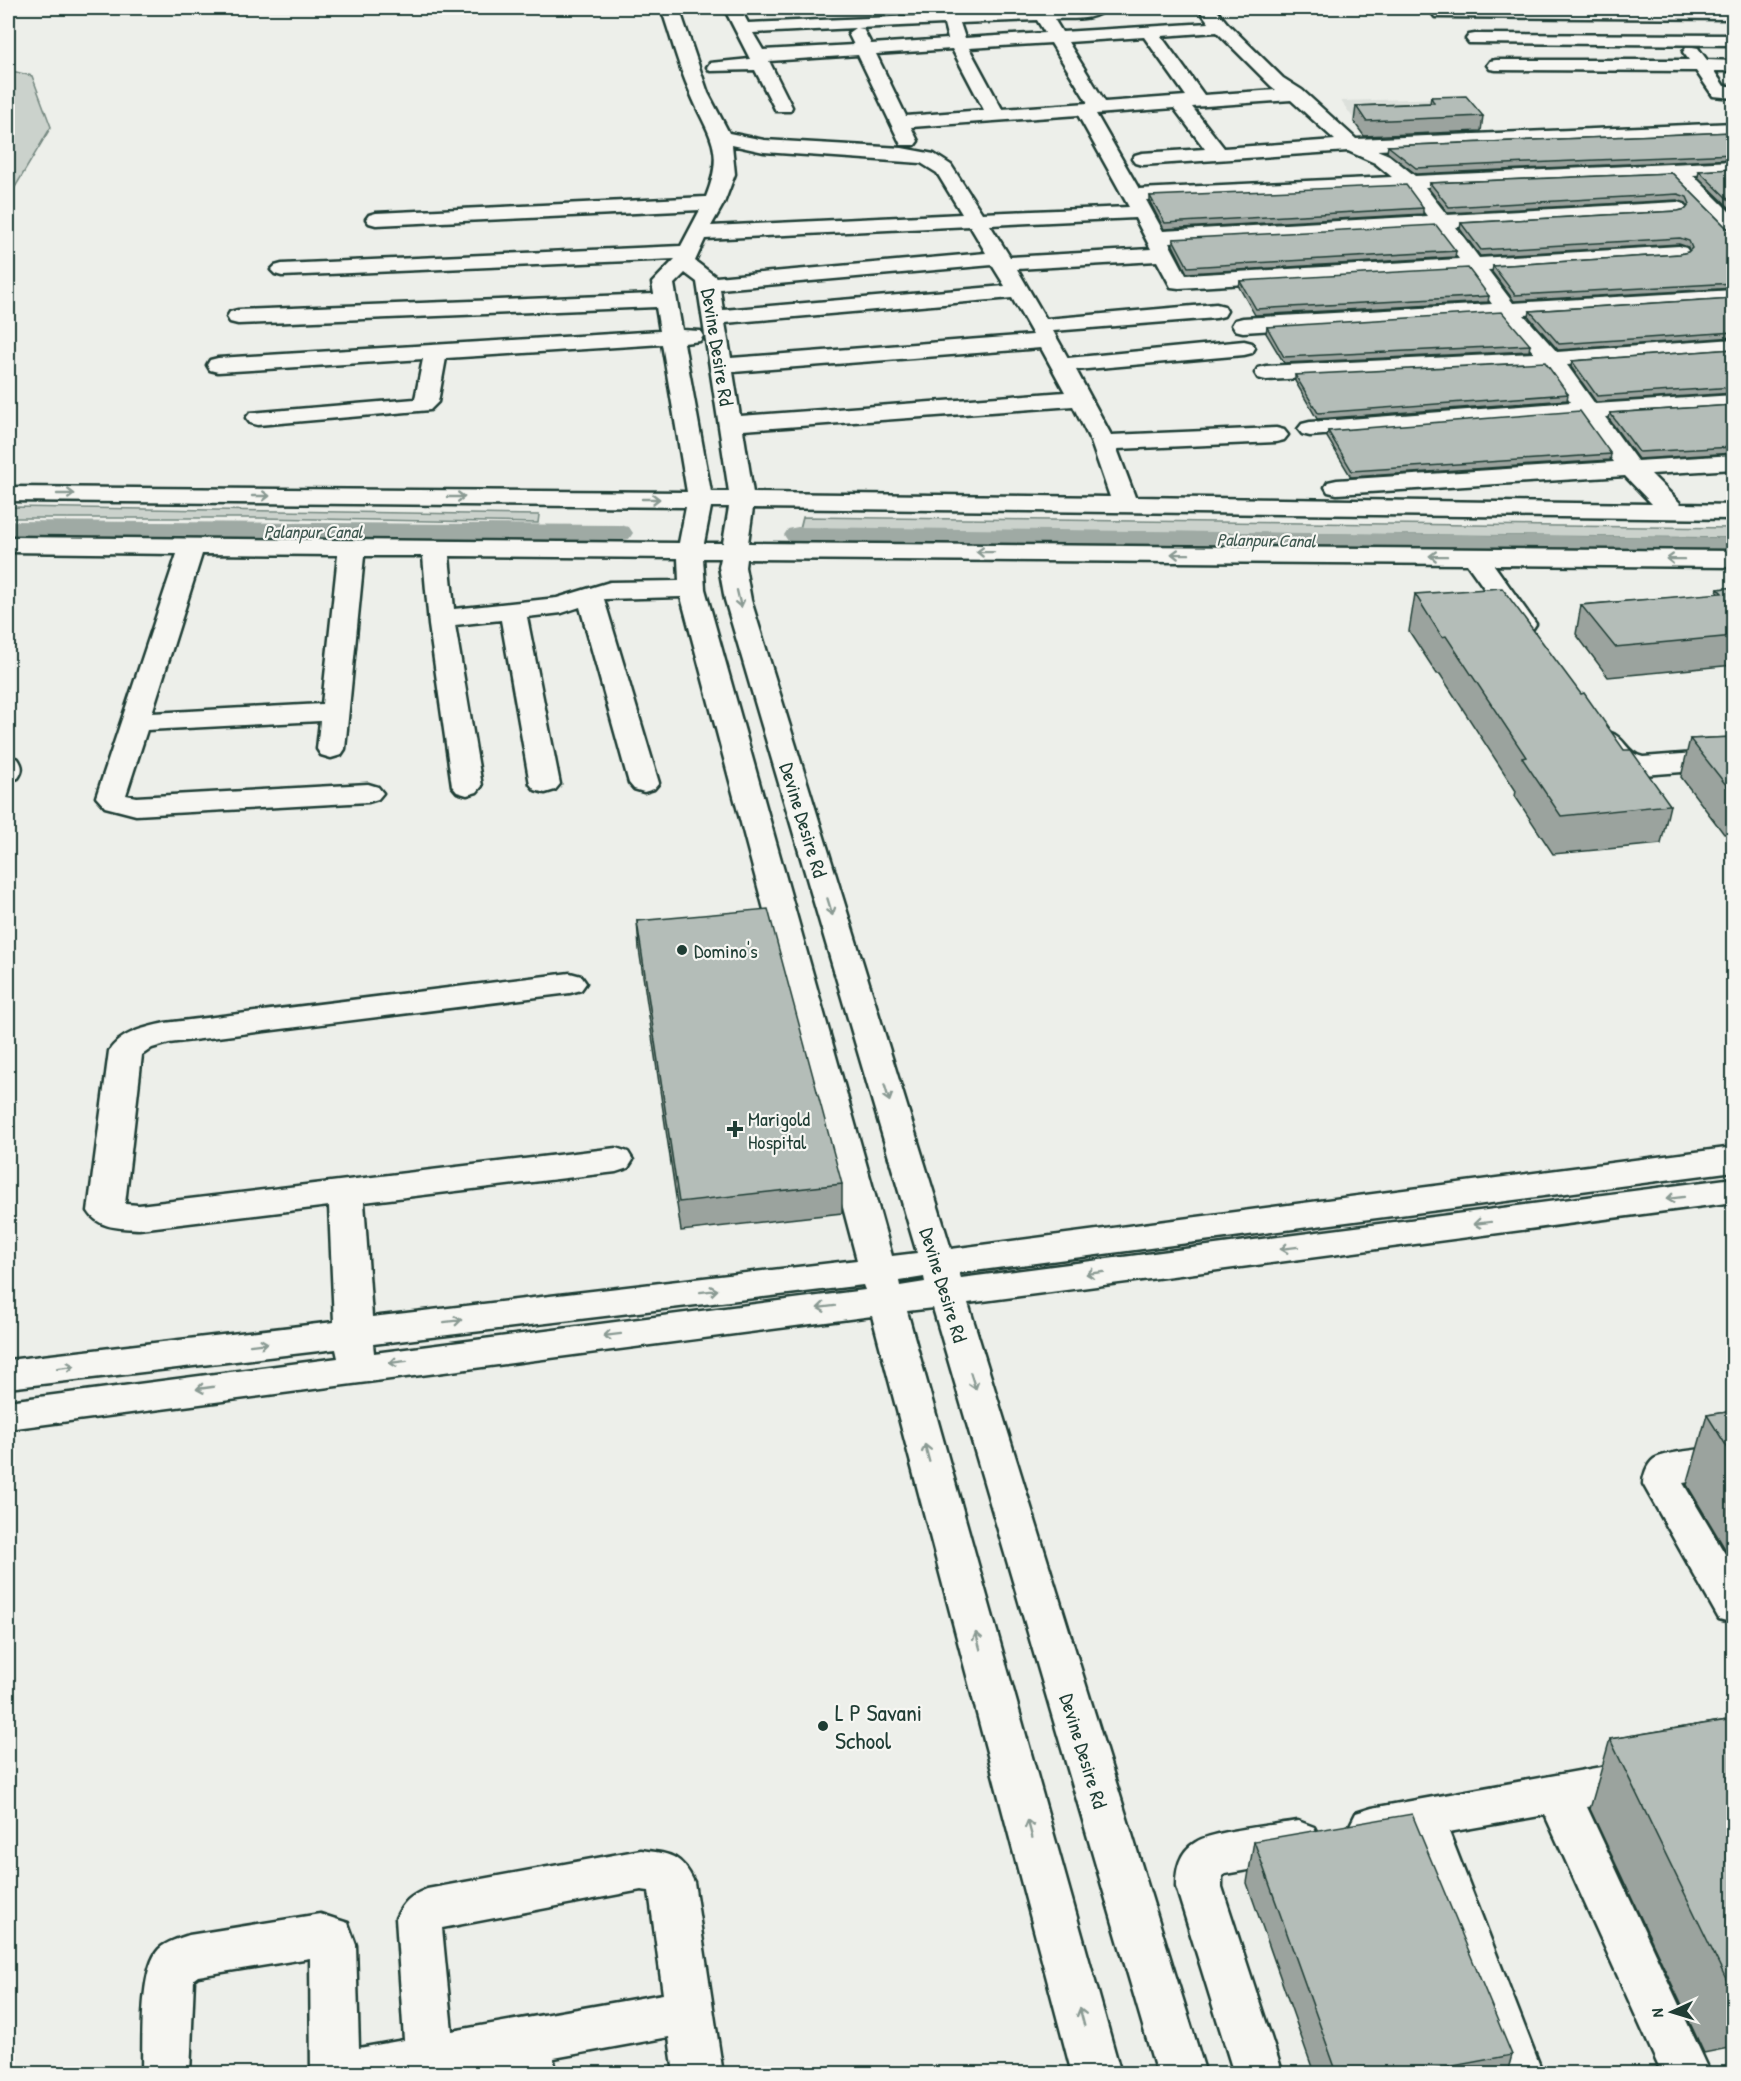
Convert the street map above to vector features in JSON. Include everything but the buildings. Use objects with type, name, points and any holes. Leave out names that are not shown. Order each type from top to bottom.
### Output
[{"type":"street","points":[[670,8],[699,93],[722,145],[725,174],[694,258]]},
{"type":"street","points":[[732,8],[783,107]]},
{"type":"street","points":[[743,28],[830,15],[851,22],[936,15],[1090,12],[1097,8]]},
{"type":"street","points":[[1207,8],[1221,27],[1277,82],[1295,93],[1351,145],[1382,159],[1412,183],[1508,310],[1551,359],[1630,468],[1673,510]]},
{"type":"street","points":[[1441,13],[1660,11],[1734,14]]},
{"type":"street","points":[[1660,11],[1704,67],[1719,92],[1734,92]]},
{"type":"street","points":[[1042,14],[1092,108],[1137,204],[1179,282],[1679,252]]},
{"type":"street","points":[[936,15],[958,44],[996,115]]},
{"type":"street","points":[[851,22],[915,156]]},
{"type":"street","points":[[717,67],[760,60],[866,50],[1221,27]]},
{"type":"street","points":[[1149,32],[1219,154]]},
{"type":"street","points":[[1475,39],[1734,40]]},
{"type":"street","points":[[1496,65],[1734,66]]},
{"type":"street","points":[[900,122],[1295,93]]},
{"type":"street","points":[[1142,159],[1351,145],[1734,129]]},
{"type":"street","points":[[722,145],[915,156],[927,158],[944,169],[1081,398],[1103,442],[1125,504]]},
{"type":"street","points":[[694,258],[974,219],[1137,204],[1412,183],[1734,167]]},
{"type":"street","points":[[1676,169],[1734,228]]},
{"type":"street","points":[[376,219],[714,202]]},
{"type":"street","points":[[282,270],[694,258],[1001,261],[1439,220],[1677,208]]},
{"type":"street","name":"Devine Desire Rd","points":[[1097,2073],[880,1285],[692,589],[690,550],[700,499],[663,283],[694,258],[717,339],[742,500],[732,567],[738,600],[1182,2073]]},
{"type":"street","points":[[717,339],[1018,291]]},
{"type":"street","points":[[1062,365],[1244,337],[1508,310],[1734,296]]},
{"type":"street","points":[[238,317],[666,300]]},
{"type":"street","points":[[218,365],[436,350],[672,338],[1043,333],[1216,311]]},
{"type":"street","points":[[1266,373],[1551,359],[1734,346]]},
{"type":"street","points":[[258,418],[422,405],[426,402],[436,350]]},
{"type":"street","points":[[730,424],[1081,398]]},
{"type":"street","points":[[1310,429],[1588,409],[1734,402]]},
{"type":"street","points":[[1103,442],[1276,435]]},
{"type":"street","points":[[1332,487],[1734,462]]},
{"type":"street","points":[[8,494],[700,499],[1734,512]]},
{"type":"street","points":[[8,545],[1734,559]]},
{"type":"street","points":[[192,546],[111,796],[115,801],[136,806],[368,793]]},
{"type":"street","points":[[331,749],[352,547]]},
{"type":"street","points":[[435,548],[442,618],[467,786]]},
{"type":"street","points":[[1475,557],[1535,640]]},
{"type":"street","points":[[442,618],[562,605],[610,591],[692,589]]},
{"type":"street","points":[[590,595],[644,783]]},
{"type":"street","points":[[513,611],[545,784]]},
{"type":"street","points":[[135,722],[335,712]]},
{"type":"street","points":[[1596,724],[1623,761],[1643,766],[1734,759]]},
{"type":"street","points":[[8,765],[8,772]]},
{"type":"street","points":[[570,983],[165,1033],[140,1041],[126,1051],[106,1211],[117,1216],[139,1216],[616,1160]]},
{"type":"street","points":[[1533,1201],[1734,1159]]},
{"type":"street","points":[[8,1374],[354,1351],[1533,1201],[1734,1190]]},
{"type":"street","points":[[346,1192],[354,1351]]},
{"type":"street","points":[[8,1415],[354,1351]]},
{"type":"street","points":[[1734,1460],[1668,1470],[1663,1476],[1663,1484],[1734,1607]]},
{"type":"street","points":[[1259,2073],[1199,1887],[1199,1869],[1212,1856],[1676,1772]]},
{"type":"street","points":[[1558,1794],[1688,2073]]},
{"type":"street","points":[[1421,1818],[1519,2073]]},
{"type":"street","points":[[430,2058],[419,1930],[419,1918],[427,1910],[641,1870],[664,1874],[671,1882],[699,2073]]},
{"type":"street","points":[[166,2073],[170,1976],[176,1964],[189,1956],[320,1935],[331,1938],[333,1945],[335,2073]]},
{"type":"street","points":[[341,2073],[430,2058],[529,2057],[689,2011]]},
{"type":"shaded area","points":[[8,70],[32,76],[51,127],[8,199]]},
{"type":"shaded area","points":[[1447,98],[1461,112],[1356,122],[1341,101]]},
{"type":"shaded area","points":[[10,507],[539,515],[538,523],[260,518],[8,518]]},
{"type":"shaded area","points":[[803,517],[1733,528],[1734,538],[800,529]]},
{"type":"shaded area","points":[[8,534],[557,539],[557,544],[8,541]]},
{"type":"shaded area","points":[[796,539],[1733,551],[796,545]]},
{"type":"waterway","name":"Palanpur Canal","points":[[8,529],[619,533]]},
{"type":"waterway","name":"Palanpur Canal","points":[[798,535],[1734,546]]},
{"type":"place","name":"Domino's","points":[[682,950]]},
{"type":"place","name":"Marigold Hospital","points":[[735,1129]]},
{"type":"place","name":"L P Savani School","points":[[823,1726]]}]
